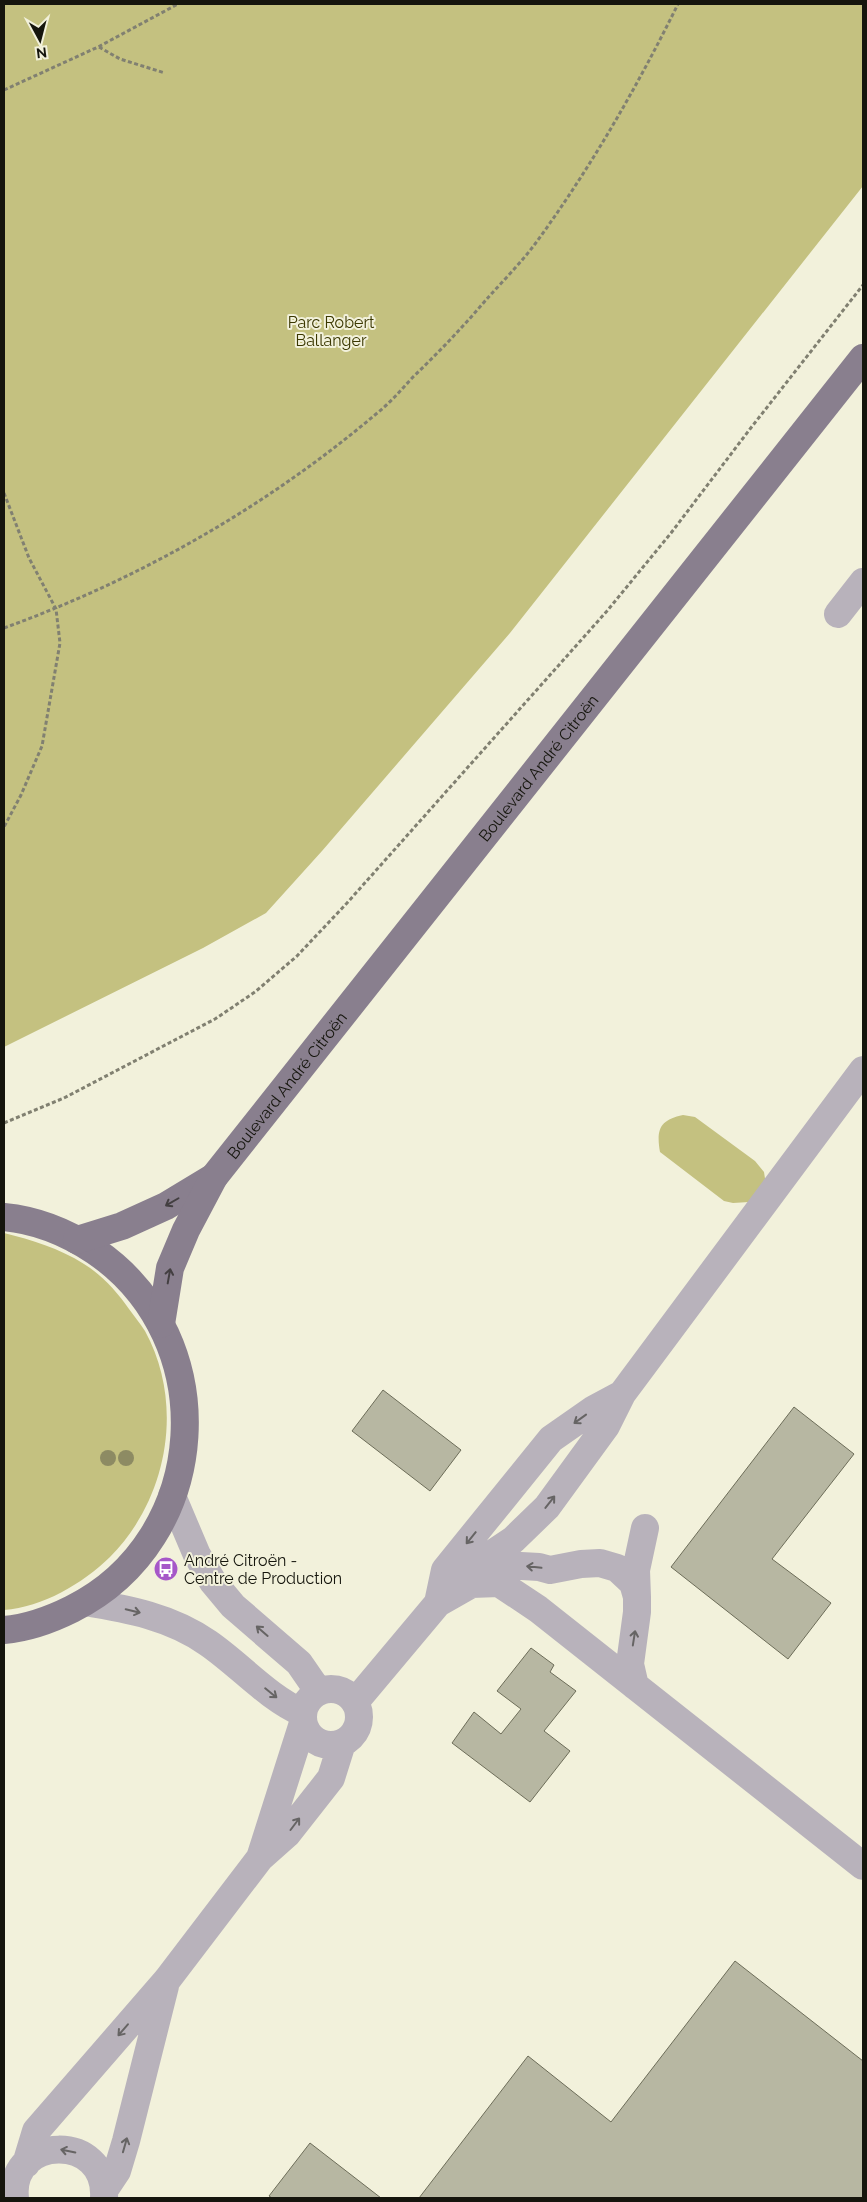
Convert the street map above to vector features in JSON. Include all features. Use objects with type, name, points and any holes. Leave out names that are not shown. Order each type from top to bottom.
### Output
[{"type":"main road","name":"Boulevard André Citroën","points":[[161,1324],[170,1268],[186,1230],[214,1177],[863,358]]},
{"type":"main road","name":"Boulevard André Citroën","points":[[77,1240],[122,1226],[166,1206],[214,1177]]},
{"type":"main road","points":[[4,1217],[24,1219],[77,1240],[110,1262],[139,1291],[161,1324],[175,1357],[183,1391],[186,1426],[182,1462],[172,1496],[161,1522],[146,1546],[128,1567],[108,1586],[85,1602],[52,1619],[17,1629],[4,1630]]},
{"type":"lane","points":[[838,614],[863,582]]},
{"type":"lane","points":[[355,1702],[483,1560],[514,1540],[547,1507],[606,1426],[622,1394],[863,1070]]},
{"type":"lane","points":[[454,1594],[445,1570],[551,1440],[594,1409],[622,1394]]},
{"type":"lane","points":[[172,1496],[197,1555],[213,1582],[233,1606],[299,1663],[319,1692]]},
{"type":"lane","points":[[592,1564],[624,1548],[645,1528],[636,1570],[637,1612],[630,1664],[636,1686]]},
{"type":"lane","points":[[454,1594],[506,1565],[539,1567],[550,1570],[600,1563],[618,1568],[633,1583],[637,1597]]},
{"type":"lane","points":[[454,1594],[499,1583],[538,1609],[863,1866]]},
{"type":"lane","points":[[85,1602],[155,1616],[186,1629],[208,1643],[303,1718],[307,1732],[314,1740],[323,1744],[342,1743],[350,1737],[359,1721],[359,1710],[355,1702],[348,1694],[334,1688],[319,1692],[305,1704],[303,1718],[260,1858]]},
{"type":"lane","points":[[15,2180],[36,2131],[167,1980],[260,1858],[287,1834],[331,1778],[342,1743]]},
{"type":"lane","points":[[104,2194],[117,2171],[126,2141],[167,1980]]},
{"type":"lane","points":[[15,2180],[37,2154],[51,2149],[66,2149],[80,2154],[92,2162],[101,2175],[104,2194]]},
{"type":"path","points":[[4,90],[98,47],[178,4]]},
{"type":"path","points":[[4,628],[56,609],[129,576],[222,526],[303,472],[378,413],[458,332],[534,245],[596,154],[649,63],[678,4]]},
{"type":"path","points":[[98,47],[120,59],[165,73]]},
{"type":"path","points":[[4,1123],[64,1098],[216,1019],[255,992],[298,956],[607,611],[671,534],[750,428],[863,285]]},
{"type":"path","points":[[4,493],[30,558],[56,609],[60,643],[42,746],[21,795],[4,827]]},
{"type":"green space","name":"Parc Robert Ballanger","points":[[4,4],[863,4],[863,186],[510,633],[266,913],[203,948],[4,1047]]},
{"type":"green space","points":[[683,1115],[695,1117],[755,1161],[764,1172],[766,1185],[749,1202],[733,1203],[724,1201],[660,1152],[659,1132],[661,1127],[669,1120]]},
{"type":"green space","points":[[4,1233],[45,1245],[75,1258],[91,1268],[115,1291],[145,1331],[157,1359],[165,1389],[167,1419],[164,1450],[157,1479],[146,1507],[130,1534],[110,1557],[74,1585],[33,1604],[4,1610]]},
{"type":"building","points":[[383,1390],[461,1450],[430,1491],[352,1431]]},
{"type":"building","points":[[794,1407],[854,1454],[772,1559],[831,1603],[788,1659],[671,1567]]},
{"type":"building","points":[[531,1648],[554,1665],[550,1672],[576,1691],[544,1731],[570,1751],[530,1802],[452,1743],[474,1712],[501,1734],[521,1709],[497,1691]]},
{"type":"building","points":[[735,1961],[863,2061],[863,2198],[419,2198],[528,2056],[611,2122]]},
{"type":"building","points":[[310,2143],[381,2198],[272,2198],[269,2196]]},
{"type":"place","name":"André Citroën - Centre de Production","points":[[166,1569]]}]
